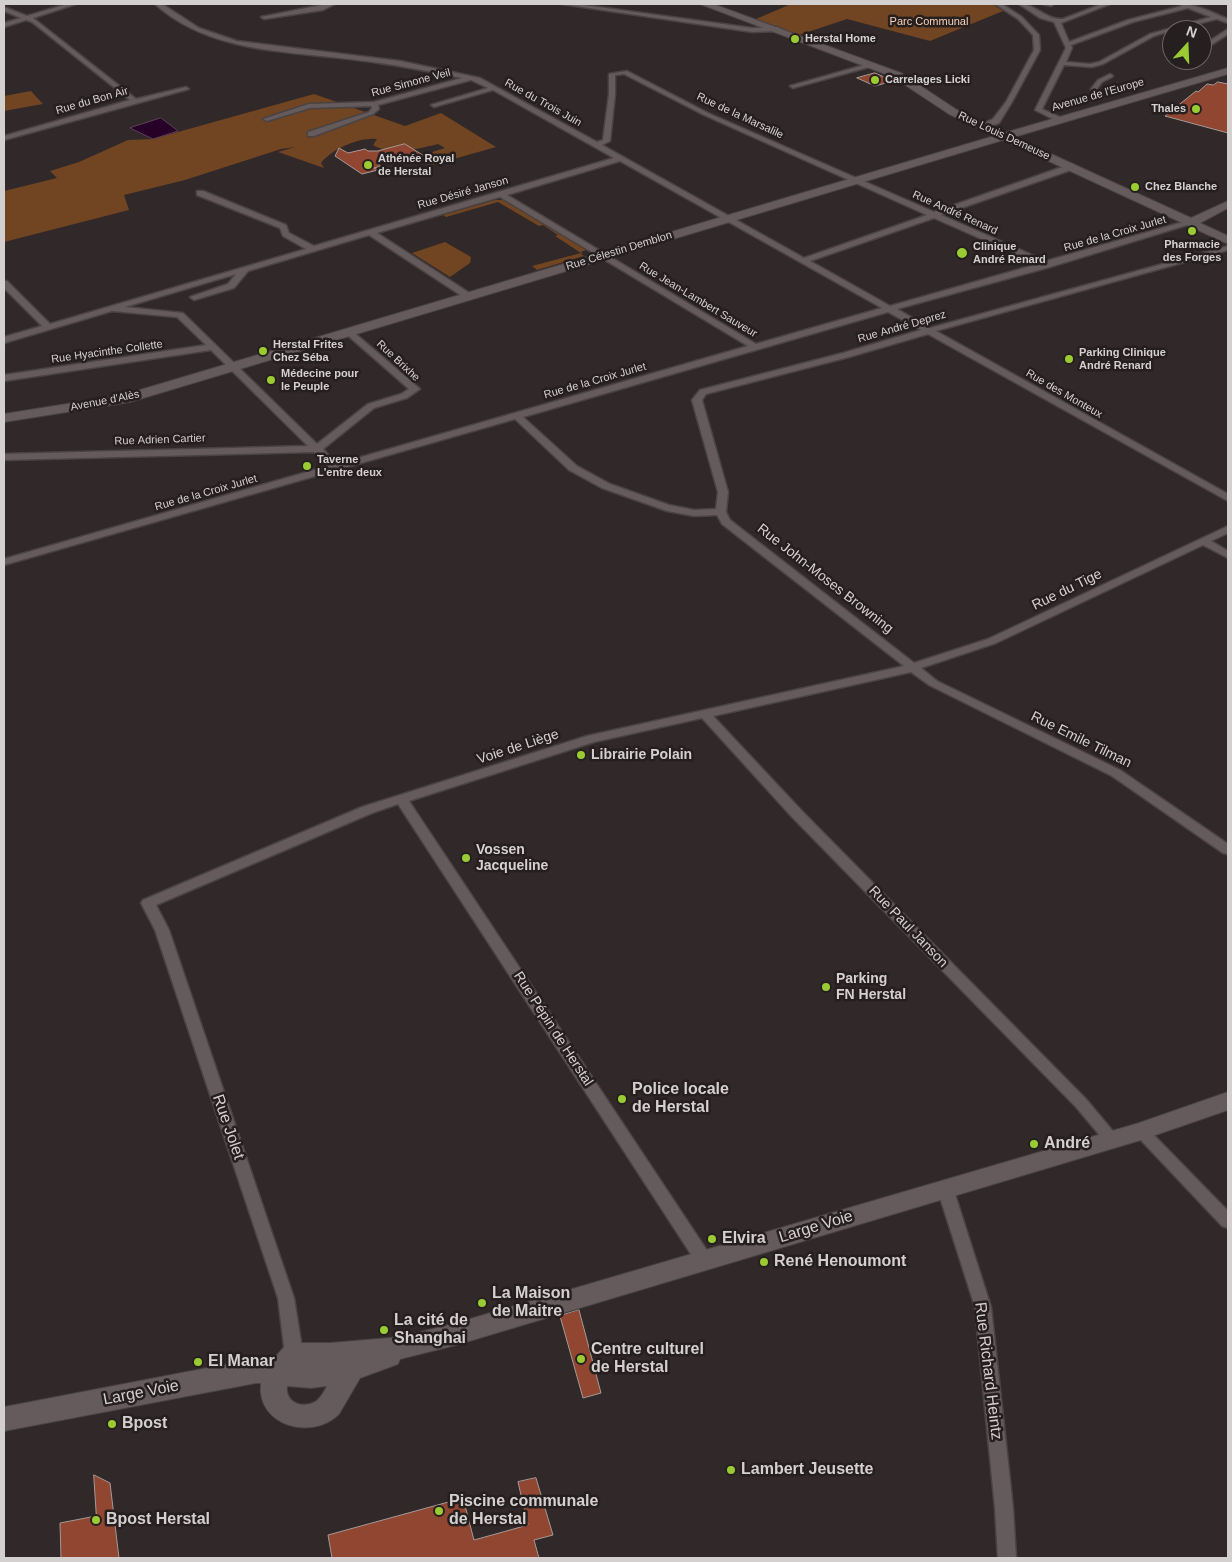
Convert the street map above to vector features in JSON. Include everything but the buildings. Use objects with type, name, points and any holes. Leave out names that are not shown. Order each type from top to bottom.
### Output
[{"type":"street","points":[[4,25],[73,4]]},
{"type":"street","name":"Rue du Trois Juin","points":[[158,4],[197,29],[236,44],[400,63],[472,78],[494,88],[888,309]]},
{"type":"street","points":[[264,16],[323,8],[332,4]]},
{"type":"street","points":[[565,4],[752,30],[778,29]]},
{"type":"street","name":"Rue Louis Demeuse","points":[[705,4],[778,29],[897,75],[953,112],[983,127],[1193,222],[1228,240]]},
{"type":"street","points":[[983,127],[996,121],[1009,102],[1036,50],[1036,35],[1020,18],[998,4]]},
{"type":"street","points":[[1022,4],[1054,21],[1068,44],[1069,48],[1038,110],[1059,120]]},
{"type":"street","points":[[1045,4],[1051,4]]},
{"type":"street","points":[[1054,21],[1067,19],[1107,4]]},
{"type":"street","points":[[1068,44],[1079,42],[1122,24],[1187,5],[1228,21]]},
{"type":"street","points":[[4,9],[30,18],[135,101]]},
{"type":"street","points":[[1060,63],[1090,66],[1101,63],[1159,32],[1218,17]]},
{"type":"street","points":[[1212,44],[1222,38],[1228,31]]},
{"type":"street","points":[[793,86],[870,65]]},
{"type":"street","points":[[1090,66],[1095,76],[1107,77],[1094,89]]},
{"type":"street","name":"Avenue de l'Europe","points":[[1005,137],[1228,71]]},
{"type":"street","name":"Rue de la Marsalile","points":[[596,145],[606,141],[612,94],[611,76],[617,72],[625,72],[706,114],[854,181]]},
{"type":"street","name":"Rue Simone Veil","points":[[267,119],[309,106],[374,104],[472,78]]},
{"type":"street","points":[[434,105],[494,88]]},
{"type":"street","name":"Rue du Bon Air","points":[[4,138],[135,101],[186,89]]},
{"type":"street","points":[[311,134],[371,113],[376,109],[374,104]]},
{"type":"street","name":"Rue Célestin Demblon","points":[[233,366],[1005,137]]},
{"type":"street","name":"Rue Désiré Janson","points":[[4,340],[620,159]]},
{"type":"street","points":[[803,262],[1071,167]]},
{"type":"street","name":"Rue André Renard","points":[[854,181],[1047,265]]},
{"type":"street","points":[[200,193],[284,227],[286,234],[312,249]]},
{"type":"street","name":"Rue Jean-Lambert Sauveur","points":[[501,194],[755,348]]},
{"type":"street","points":[[1193,222],[1228,204]]},
{"type":"street","name":"Rue de la Croix Jurlet","points":[[4,562],[1193,222]]},
{"type":"street","points":[[370,232],[468,296]]},
{"type":"street","name":"Rue André Deprez","points":[[721,512],[724,492],[698,400],[703,392],[846,355],[1228,248]]},
{"type":"street","points":[[194,297],[231,286],[245,270]]},
{"type":"street","points":[[180,315],[208,280]]},
{"type":"street","points":[[4,283],[48,328]]},
{"type":"street","points":[[110,309],[180,315],[335,467]]},
{"type":"street","name":"Rue des Monteux","points":[[888,309],[1228,498]]},
{"type":"street","name":"Rue Brixhe","points":[[317,449],[371,406],[404,396],[415,389],[348,332]]},
{"type":"street","name":"Rue Hyacinthe Collette","points":[[4,378],[213,347]]},
{"type":"street","name":"Avenue d'Alès","points":[[4,418],[125,399],[233,366]]},
{"type":"street","points":[[516,415],[573,468],[606,486],[667,508],[694,513],[721,512]]},
{"type":"street","name":"Rue Adrien Cartier","points":[[4,457],[317,449]]},
{"type":"street","name":"Rue John-Moses Browning","points":[[721,512],[726,522],[913,668]]},
{"type":"street","name":"Rue du Tige","points":[[913,668],[992,642],[1228,529]]},
{"type":"street","points":[[1203,542],[1228,555]]},
{"type":"street","name":"Voie de Liège","points":[[148,903],[336,822],[401,799],[592,739],[913,668]]},
{"type":"street","name":"Rue Emile Tilman","points":[[913,668],[933,683],[954,695],[1123,776],[1228,850]]},
{"type":"street","name":"Rue Paul Janson","points":[[706,714],[798,814],[1081,1103],[1112,1140]]},
{"type":"street","name":"Rue Pépin de Herstal","points":[[401,799],[704,1260]]},
{"type":"street","name":"Rue Jolet","points":[[148,903],[162,930],[286,1298],[286,1363]]},
{"type":"street","name":"Large Voie","points":[[4,1419],[249,1372],[330,1354],[401,1348],[524,1315],[945,1188],[1112,1140],[1228,1101]]},
{"type":"street","points":[[1141,1131],[1228,1221]]},
{"type":"street","name":"Rue Richard Heintz","points":[[945,1188],[983,1307],[1004,1508],[1007,1558]]},
{"type":"street","name":"Large Voie","points":[[286,1363],[300,1376],[320,1376],[351,1370],[394,1354],[401,1348]]},
{"type":"street","points":[[286,1363],[273,1385],[276,1402],[282,1411],[294,1416],[314,1414],[326,1409],[334,1398],[343,1379],[351,1370]]},
{"type":"green space","name":"Parc Communal","points":[[791,4],[992,4],[1003,11],[930,41],[847,19],[799,35],[756,19]]},
{"type":"green space","points":[[31,91],[43,104],[4,111],[4,96]]},
{"type":"green space","points":[[314,94],[405,126],[441,113],[496,147],[429,166],[423,163],[425,160],[422,155],[445,148],[438,144],[397,151],[388,150],[373,145],[377,139],[370,139],[354,142],[332,153],[321,163],[324,168],[278,152],[295,147],[281,149],[185,180],[124,195],[129,210],[4,242],[4,191],[57,178],[50,171],[79,162],[128,140],[153,139]]},
{"type":"green space","points":[[495,200],[504,200],[586,250],[581,252],[584,256],[537,270],[532,266],[581,253],[555,236],[558,235],[543,225],[539,226],[498,202],[446,217],[443,215]]},
{"type":"green space","points":[[445,242],[471,257],[470,263],[450,277],[412,253]]},
{"type":"shaded area","points":[[161,118],[178,131],[153,139],[130,128]]},
{"type":"place","name":"Herstal Home","points":[[795,39]]},
{"type":"place","name":"Carrelages Licki","points":[[875,80]]},
{"type":"place","name":"Thales","points":[[1196,109]]},
{"type":"place","name":"Athénée Royal de Herstal","points":[[368,165]]},
{"type":"place","name":"Chez Blanche","points":[[1135,187]]},
{"type":"place","name":"Pharmacie des Forges","points":[[1192,231]]},
{"type":"place","name":"Clinique André Renard","points":[[962,253]]},
{"type":"place","name":"Herstal Frites Chez Séba","points":[[263,351]]},
{"type":"place","name":"Parking Clinique André Renard","points":[[1069,359]]},
{"type":"place","name":"Médecine pour le Peuple","points":[[271,380]]},
{"type":"place","name":"Taverne L'entre deux","points":[[307,466]]},
{"type":"place","name":"Librairie Polain","points":[[581,755]]},
{"type":"place","name":"Vossen Jacqueline","points":[[466,858]]},
{"type":"place","name":"Parking FN Herstal","points":[[826,987]]},
{"type":"place","name":"Police locale de Herstal","points":[[622,1099]]},
{"type":"place","name":"André","points":[[1034,1144]]},
{"type":"place","name":"Elvira","points":[[712,1239]]},
{"type":"place","name":"René Henoumont","points":[[764,1262]]},
{"type":"place","name":"La Maison de Maitre","points":[[482,1303]]},
{"type":"place","name":"La cité de Shanghai","points":[[384,1330]]},
{"type":"place","name":"Centre culturel de Herstal","points":[[581,1359]]},
{"type":"place","name":"El Manar","points":[[198,1362]]},
{"type":"place","name":"Bpost","points":[[112,1424]]},
{"type":"place","name":"Lambert Jeusette","points":[[731,1470]]},
{"type":"place","name":"Piscine communale de Herstal","points":[[439,1511]]},
{"type":"place","name":"Bpost Herstal","points":[[96,1520]]}]
